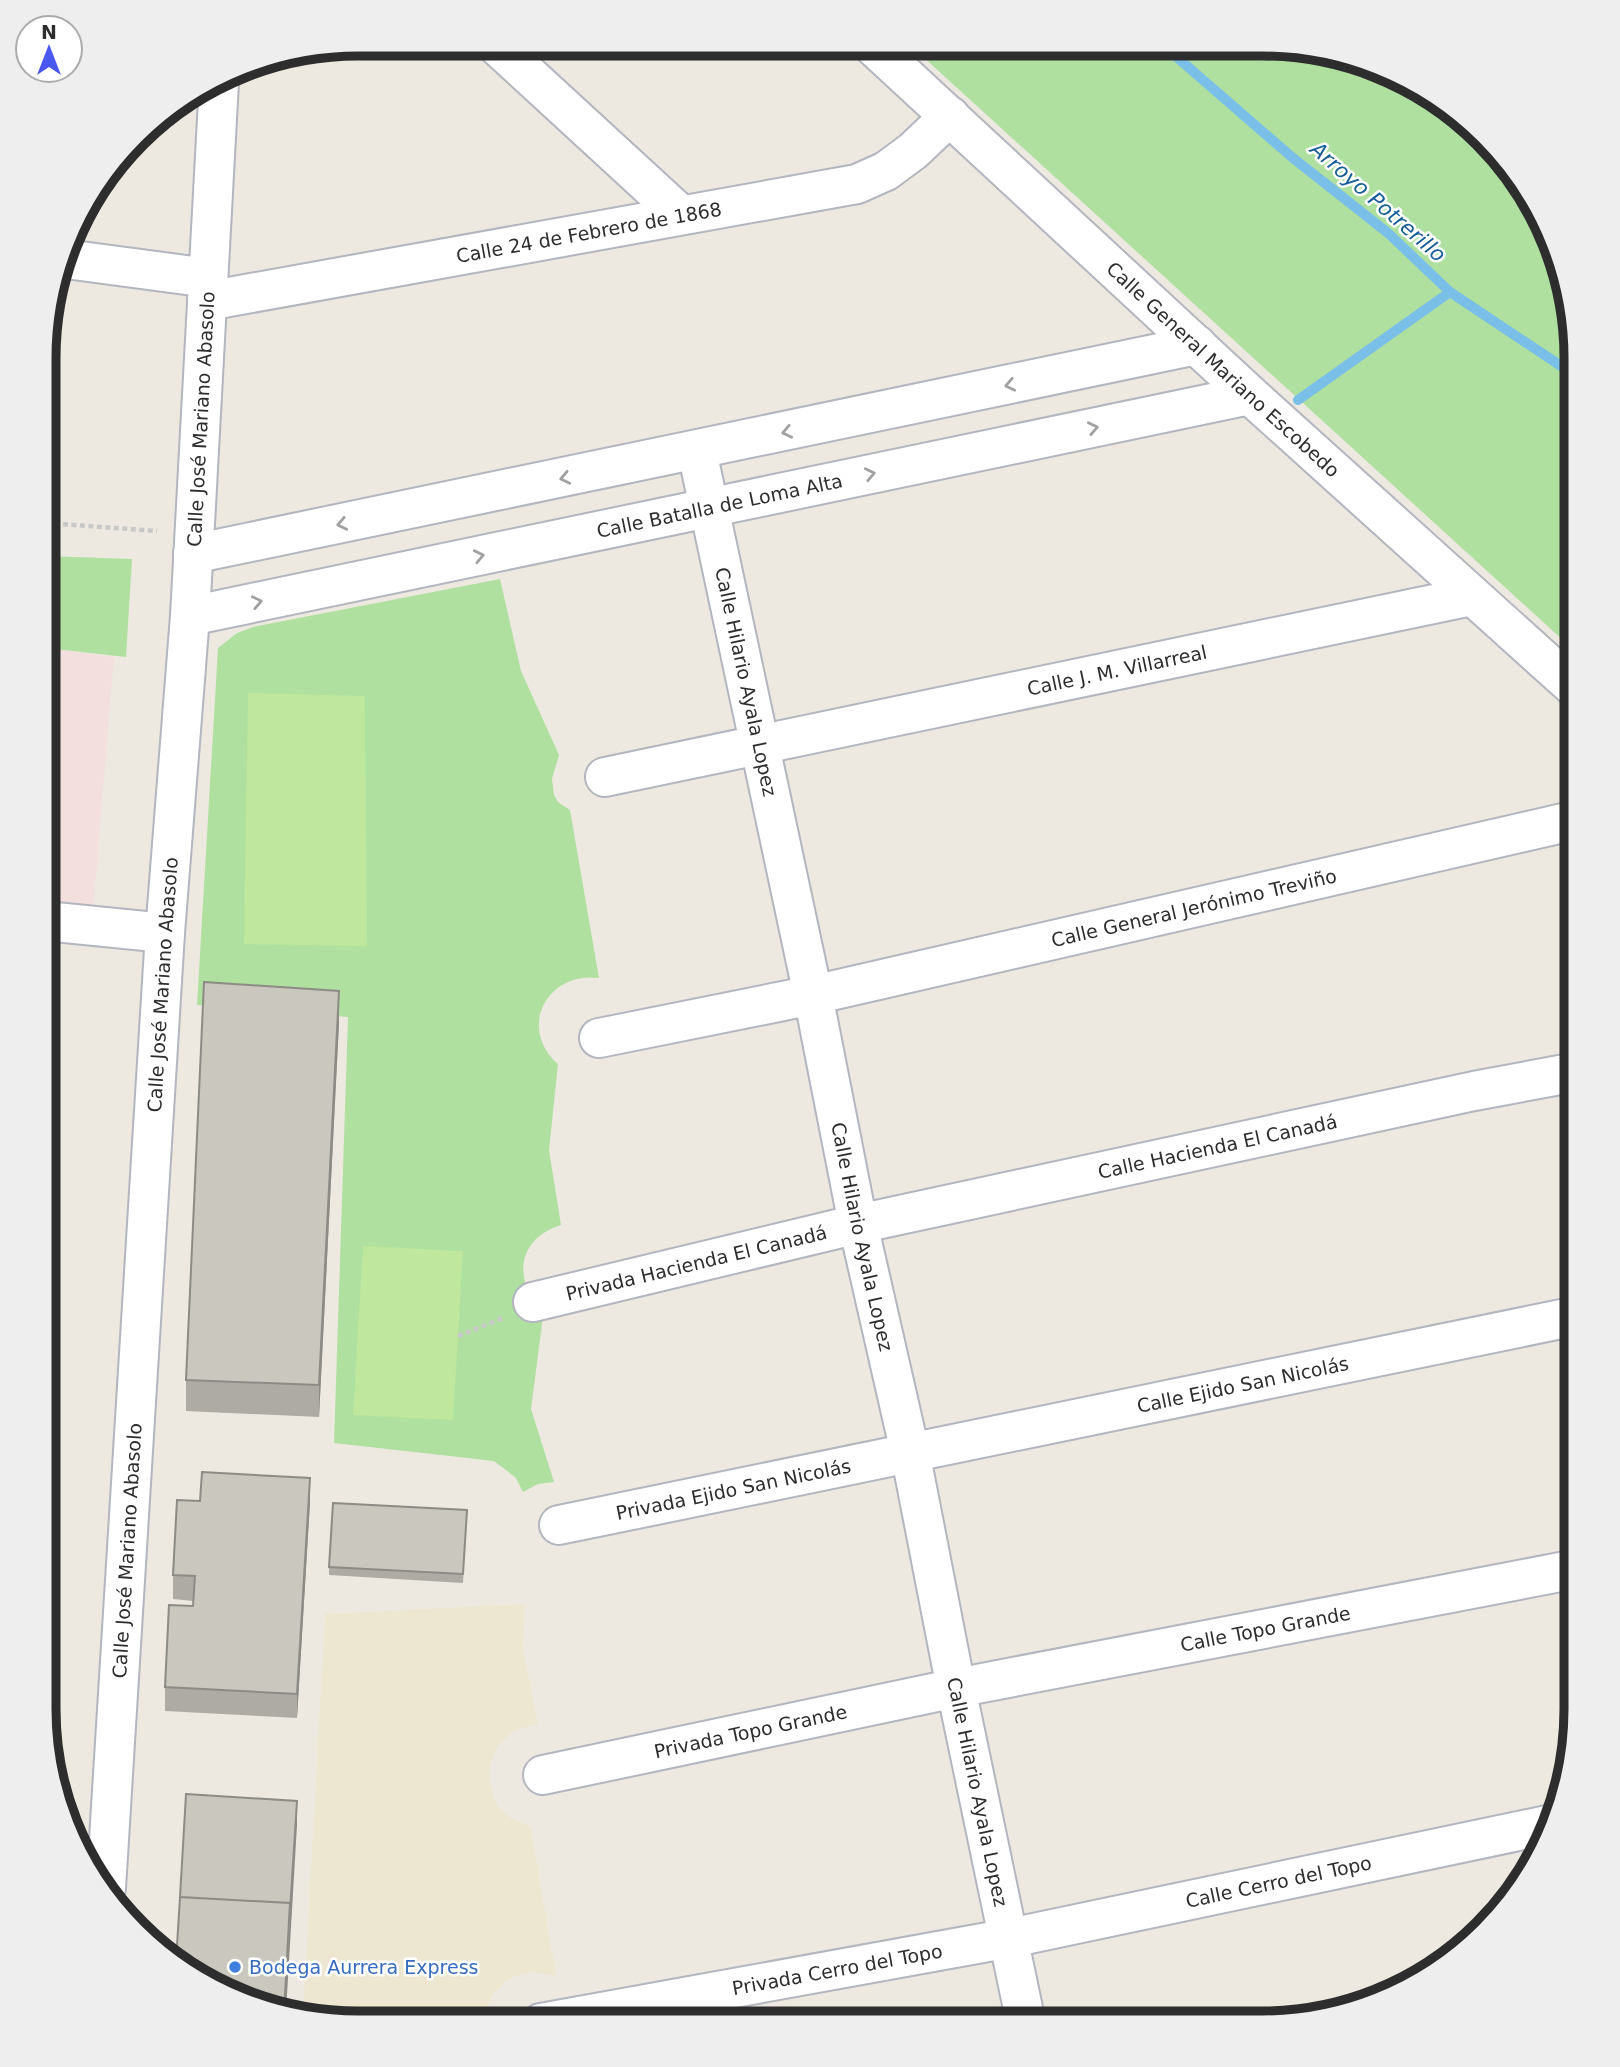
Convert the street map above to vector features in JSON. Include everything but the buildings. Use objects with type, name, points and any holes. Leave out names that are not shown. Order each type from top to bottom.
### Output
[{"type":"street","points":[[508,56],[681,215]]},
{"type":"street","name":"Calle General Mariano Escobedo","points":[[884,56],[1250,395],[1564,678]]},
{"type":"street","name":"Calle José Mariano Abasolo","points":[[107,1877],[165,933],[190,616],[219,90]]},
{"type":"street","name":"Calle 24 de Febrero de 1868","points":[[72,260],[207,290],[681,215],[858,184],[886,171],[913,151],[950,116]]},
{"type":"street","points":[[194,544],[697,451],[1197,345]]},
{"type":"street","name":"Calle Batalla de Loma Alta","points":[[190,616],[1250,395]]},
{"type":"street","name":"Calle Hilario Ayala Lopez","points":[[697,451],[909,1452],[1024,2011]]},
{"type":"street","name":"Calle J. M. Villarreal","points":[[605,777],[1472,596]]},
{"type":"street","name":"Calle General Jerónimo Treviño","points":[[599,1038],[813,995],[1564,823]]},
{"type":"street","points":[[56,922],[165,933]]},
{"type":"street","name":"Calle Hacienda El Canadá","points":[[859,1224],[1474,1091],[1564,1074]]},
{"type":"street","name":"Privada Hacienda El Canadá","points":[[533,1302],[859,1224]]},
{"type":"street","name":"Calle Ejido San Nicolás","points":[[909,1452],[1564,1318]]},
{"type":"street","name":"Privada Ejido San Nicolás","points":[[559,1525],[909,1452]]},
{"type":"street","name":"Calle Topo Grande","points":[[956,1688],[1564,1571]]},
{"type":"street","name":"Privada Topo Grande","points":[[543,1775],[956,1688]]},
{"type":"street","name":"Calle Cerro del Topo","points":[[1010,1938],[1540,1826]]},
{"type":"street","name":"Privada Cerro del Topo","points":[[602,2011],[1010,1938]]},
{"type":"path","points":[[56,524],[194,544]]},
{"type":"path","points":[[458,1336],[491,1324],[533,1302]]},
{"type":"shaded area","points":[[56,649],[114,657],[91,937],[56,933]]},
{"type":"shaded area","points":[[525,1604],[523,1648],[538,1724],[519,1729],[498,1746],[490,1765],[489,1778],[499,1808],[509,1817],[531,1827],[556,1976],[533,1972],[515,1976],[494,1993],[487,2011],[358,2011],[304,2006],[325,1614]]},
{"type":"green space","points":[[922,56],[1262,56],[1321,62],[1359,72],[1396,87],[1446,118],[1476,144],[1502,174],[1533,224],[1548,261],[1558,299],[1564,358],[1564,641]]},
{"type":"green space","points":[[56,556],[132,559],[126,657],[56,649]]},
{"type":"green space","points":[[500,579],[521,671],[559,755],[552,779],[554,795],[558,802],[570,810],[599,978],[581,978],[565,983],[552,993],[539,1019],[540,1034],[546,1050],[558,1064],[549,1150],[561,1225],[536,1239],[529,1249],[523,1268],[527,1288],[543,1316],[531,1409],[554,1482],[538,1484],[523,1492],[516,1478],[494,1461],[334,1443],[348,1017],[197,1005],[218,648],[237,633],[253,627]]},
{"type":"green space","points":[[248,693],[365,696],[367,946],[244,944]]},
{"type":"green space","points":[[363,1246],[463,1251],[453,1420],[353,1415]]},
{"type":"waterway","name":"Arroyo Potrerillo","points":[[1176,56],[1293,158],[1388,233],[1450,292],[1564,368]]},
{"type":"waterway","points":[[1298,400],[1450,292]]},
{"type":"place","name":"Bodega Aurrera Express","points":[[235,1967]]}]
